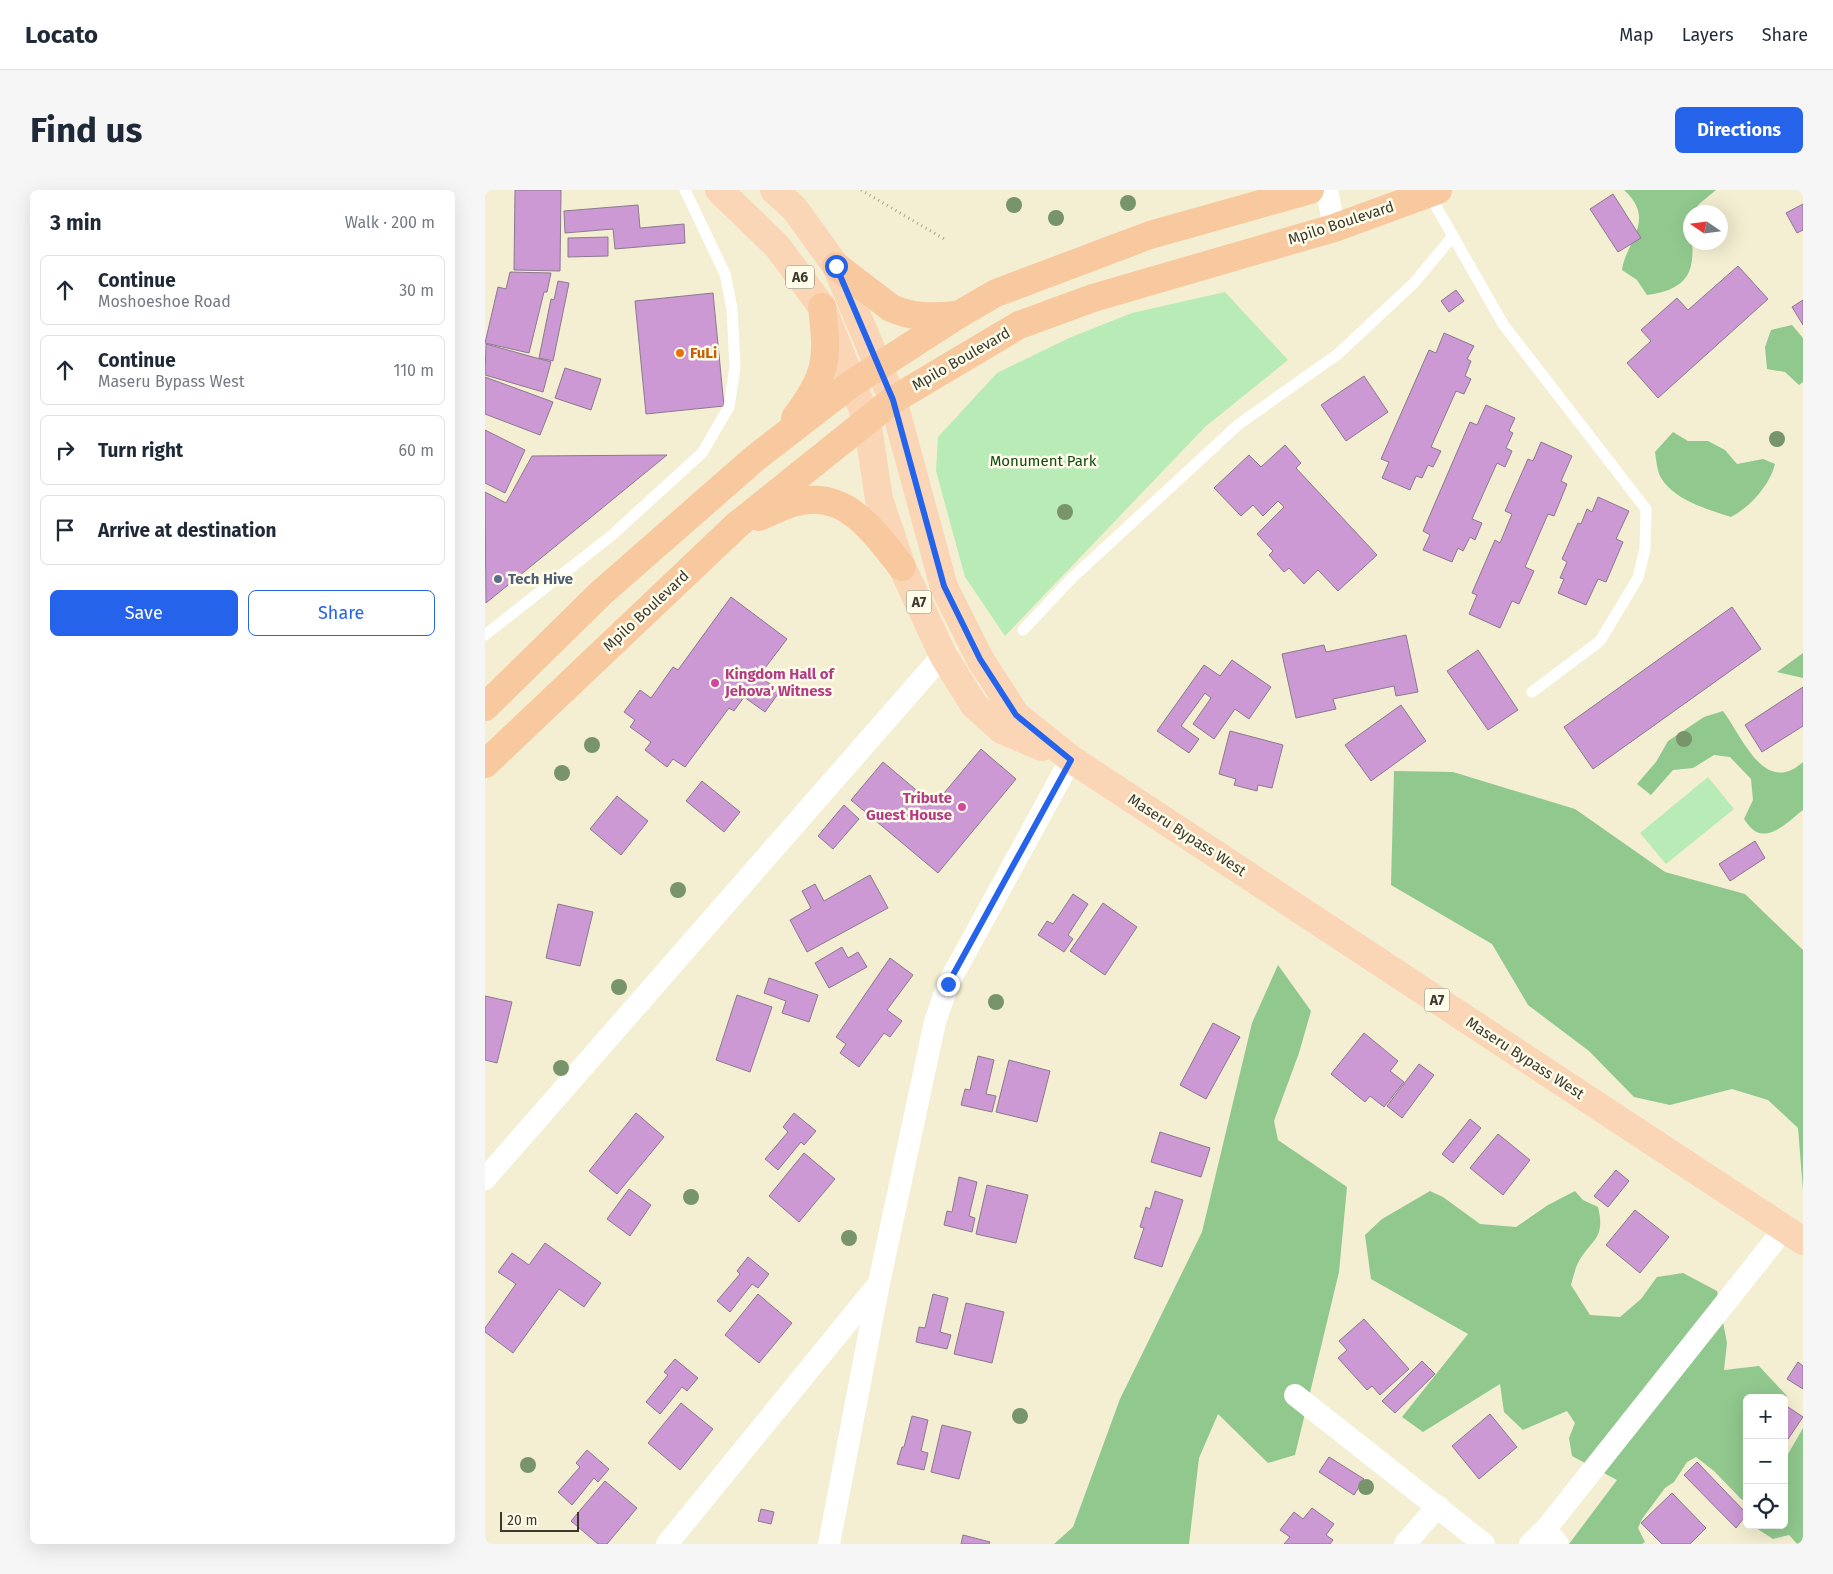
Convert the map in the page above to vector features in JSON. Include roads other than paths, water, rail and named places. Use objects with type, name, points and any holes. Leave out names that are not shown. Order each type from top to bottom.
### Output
[{"type":"highway","points":[[485,707],[601,593],[776,443],[851,384],[958,315],[996,293],[1151,234],[1310,190]]},
{"type":"highway","name":"Mpilo Boulevard","points":[[485,764],[737,525],[893,400],[1019,325],[1093,298],[1333,228],[1433,192]]},
{"type":"highway","points":[[836,266],[899,312],[919,316],[958,315]]},
{"type":"highway","points":[[776,443],[805,404],[822,373],[827,345],[822,307]]},
{"type":"highway","points":[[737,525],[801,501],[819,500],[833,503],[862,518],[902,567]]},
{"type":"main road","name":"A6","points":[[719,190],[777,246],[822,307],[851,384]]},
{"type":"main road","name":"A6","points":[[774,190],[794,208],[836,266],[877,367]]},
{"type":"main road","name":"Maseru Bypass West","points":[[877,367],[893,400],[944,586],[980,659],[1016,715],[1071,760],[1794,1235]]},
{"type":"main road","name":"Maseru Bypass West","points":[[851,384],[867,420],[879,500],[902,567],[943,655],[974,705],[1002,730],[1071,760]]},
{"type":"street","points":[[1327,190],[1333,228]]},
{"type":"street","points":[[485,1179],[943,655]]},
{"type":"street","points":[[829,1544],[879,1283],[926,1057],[948,984],[1071,760]]},
{"type":"street","points":[[1544,1539],[1794,1235]]},
{"type":"street","points":[[667,1544],[879,1283]]},
{"type":"street","points":[[1295,1395],[1484,1544]]},
{"type":"street","points":[[1405,1544],[1438,1506]]},
{"type":"lane","points":[[485,635],[611,536],[702,453],[729,407],[735,367],[732,308],[727,282],[725,274],[685,190]]},
{"type":"lane","points":[[1433,192],[1453,236],[1503,324],[1646,509],[1645,549],[1638,578],[1600,641],[1532,692]]},
{"type":"lane","points":[[1023,630],[1072,578],[1239,424],[1338,354],[1414,284],[1453,236]]},
{"type":"place","name":"FuLi","points":[[680,353]]},
{"type":"place","name":"Tech Hive","points":[[498,579]]},
{"type":"place","name":"Kingdom Hall of Jehova' Witness","points":[[715,683]]},
{"type":"place","name":"Tribute Guest House","points":[[962,807]]},
{"type":"park label","name":"Monument Park","points":[[1043,461]]}]
